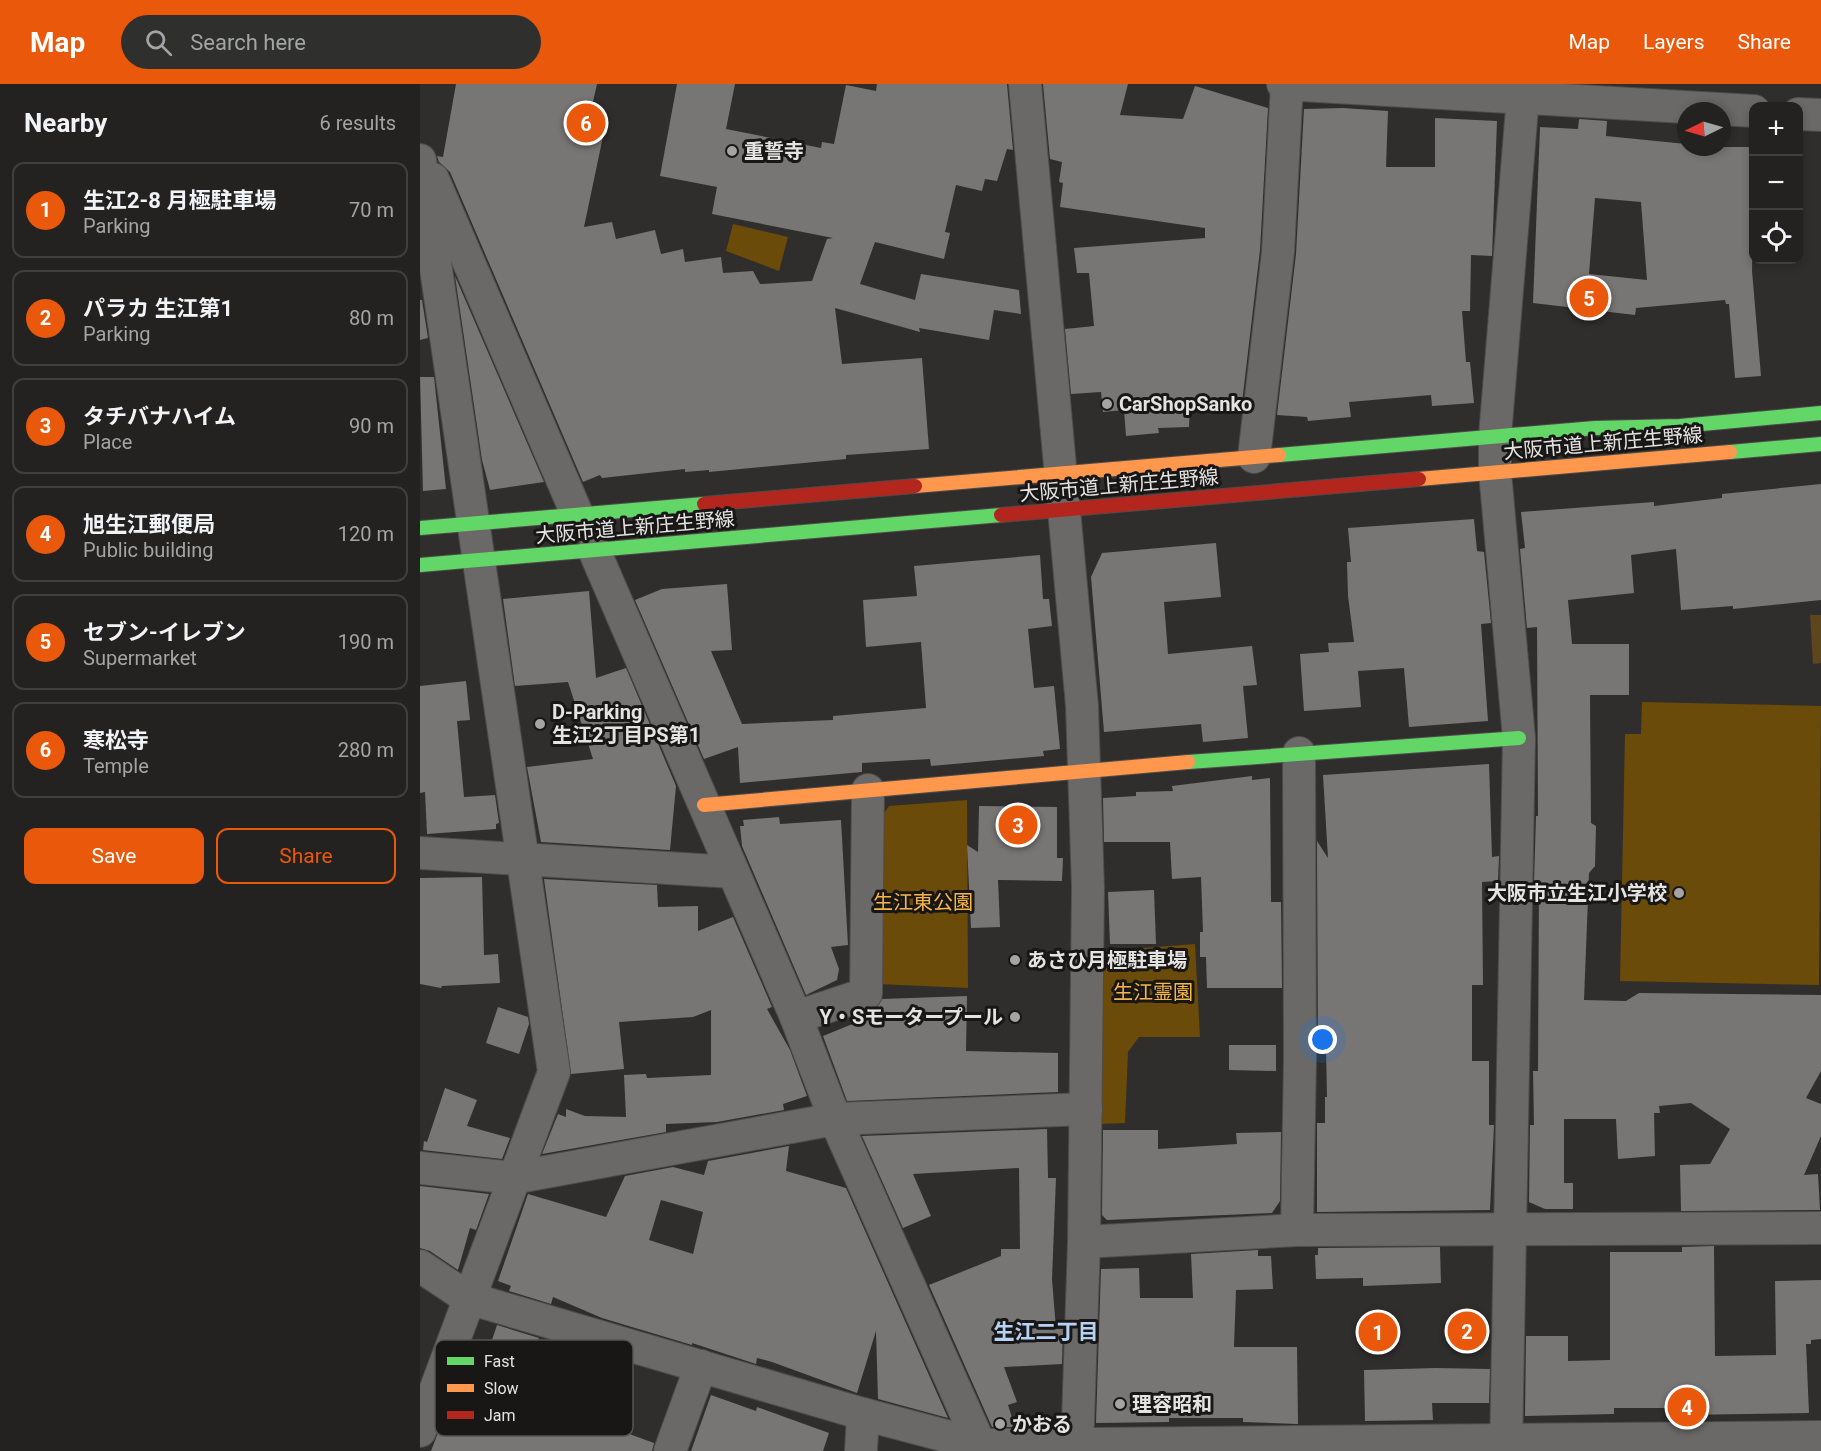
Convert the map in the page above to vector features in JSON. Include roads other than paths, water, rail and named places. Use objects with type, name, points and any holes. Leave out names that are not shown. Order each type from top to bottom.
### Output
[{"type":"main road","name":"大阪市道上新庄生野線","points":[[420,528],[1496,436],[1595,428],[1680,426],[1821,413]]},
{"type":"main road","name":"大阪市道上新庄生野線","points":[[420,565],[1821,444]]},
{"type":"main road","points":[[704,805],[1299,753],[1519,738]]},
{"type":"street","points":[[1025,84],[1082,706],[1085,771],[1088,888],[1086,1108],[1077,1447]]},
{"type":"street","points":[[1254,457],[1278,252],[1285,84],[1697,96],[1749,110]]},
{"type":"street","points":[[1506,1446],[1519,738],[1495,472],[1523,91]]},
{"type":"street","points":[[1803,114],[1821,115]]},
{"type":"street","points":[[421,165],[432,324],[481,560],[499,711],[524,858],[554,1072],[453,1340]]},
{"type":"street","points":[[421,165],[435,181],[577,514]]},
{"type":"street","points":[[594,550],[796,1017],[835,1119],[980,1445]]},
{"type":"street","points":[[1297,1230],[1300,1059],[1299,753]]},
{"type":"street","points":[[796,1017],[866,994],[868,790]]},
{"type":"street","points":[[420,853],[733,872]]},
{"type":"street","points":[[420,1168],[513,1178],[835,1119],[1086,1108]]},
{"type":"street","points":[[1084,1242],[1297,1230],[1821,1228]]},
{"type":"street","points":[[420,1266],[468,1298],[612,1340]]},
{"type":"street","points":[[633,1346],[863,1414],[980,1445],[1077,1447],[1764,1444],[1821,1437]]},
{"type":"street","points":[[670,1451],[701,1366]]},
{"type":"street","points":[[420,1431],[435,1389]]},
{"type":"street","points":[[861,1451],[863,1414]]},
{"type":"place","name":"寒松寺","points":[[586,123]]},
{"type":"place","name":"重誓寺","points":[[732,151]]},
{"type":"place","name":"セブン-イレブン","points":[[1589,298]]},
{"type":"place","name":"CarShopSanko","points":[[1107,404]]},
{"type":"place","name":"D-Parking 生江2丁目PS第1","points":[[540,724]]},
{"type":"place","name":"タチバナハイム","points":[[1018,825]]},
{"type":"place","name":"大阪市立生江小学校","points":[[1679,893]]},
{"type":"place","name":"あさひ月極駐車場","points":[[1015,960]]},
{"type":"place","name":"Y・Sモータープール","points":[[1015,1017]]},
{"type":"place","name":"パラカ 生江第1","points":[[1467,1331]]},
{"type":"place","name":"生江2-8 月極駐車場","points":[[1378,1332]]},
{"type":"place","name":"理容昭和","points":[[1120,1404]]},
{"type":"place","name":"旭生江郵便局","points":[[1687,1407]]},
{"type":"place","name":"かおる","points":[[1000,1424]]},
{"type":"district","name":"生江二丁目","points":[[1046,1332]]},
{"type":"park label","name":"生江東公園","points":[[923,902]]},
{"type":"park label","name":"生江霊園","points":[[1153,992]]}]
